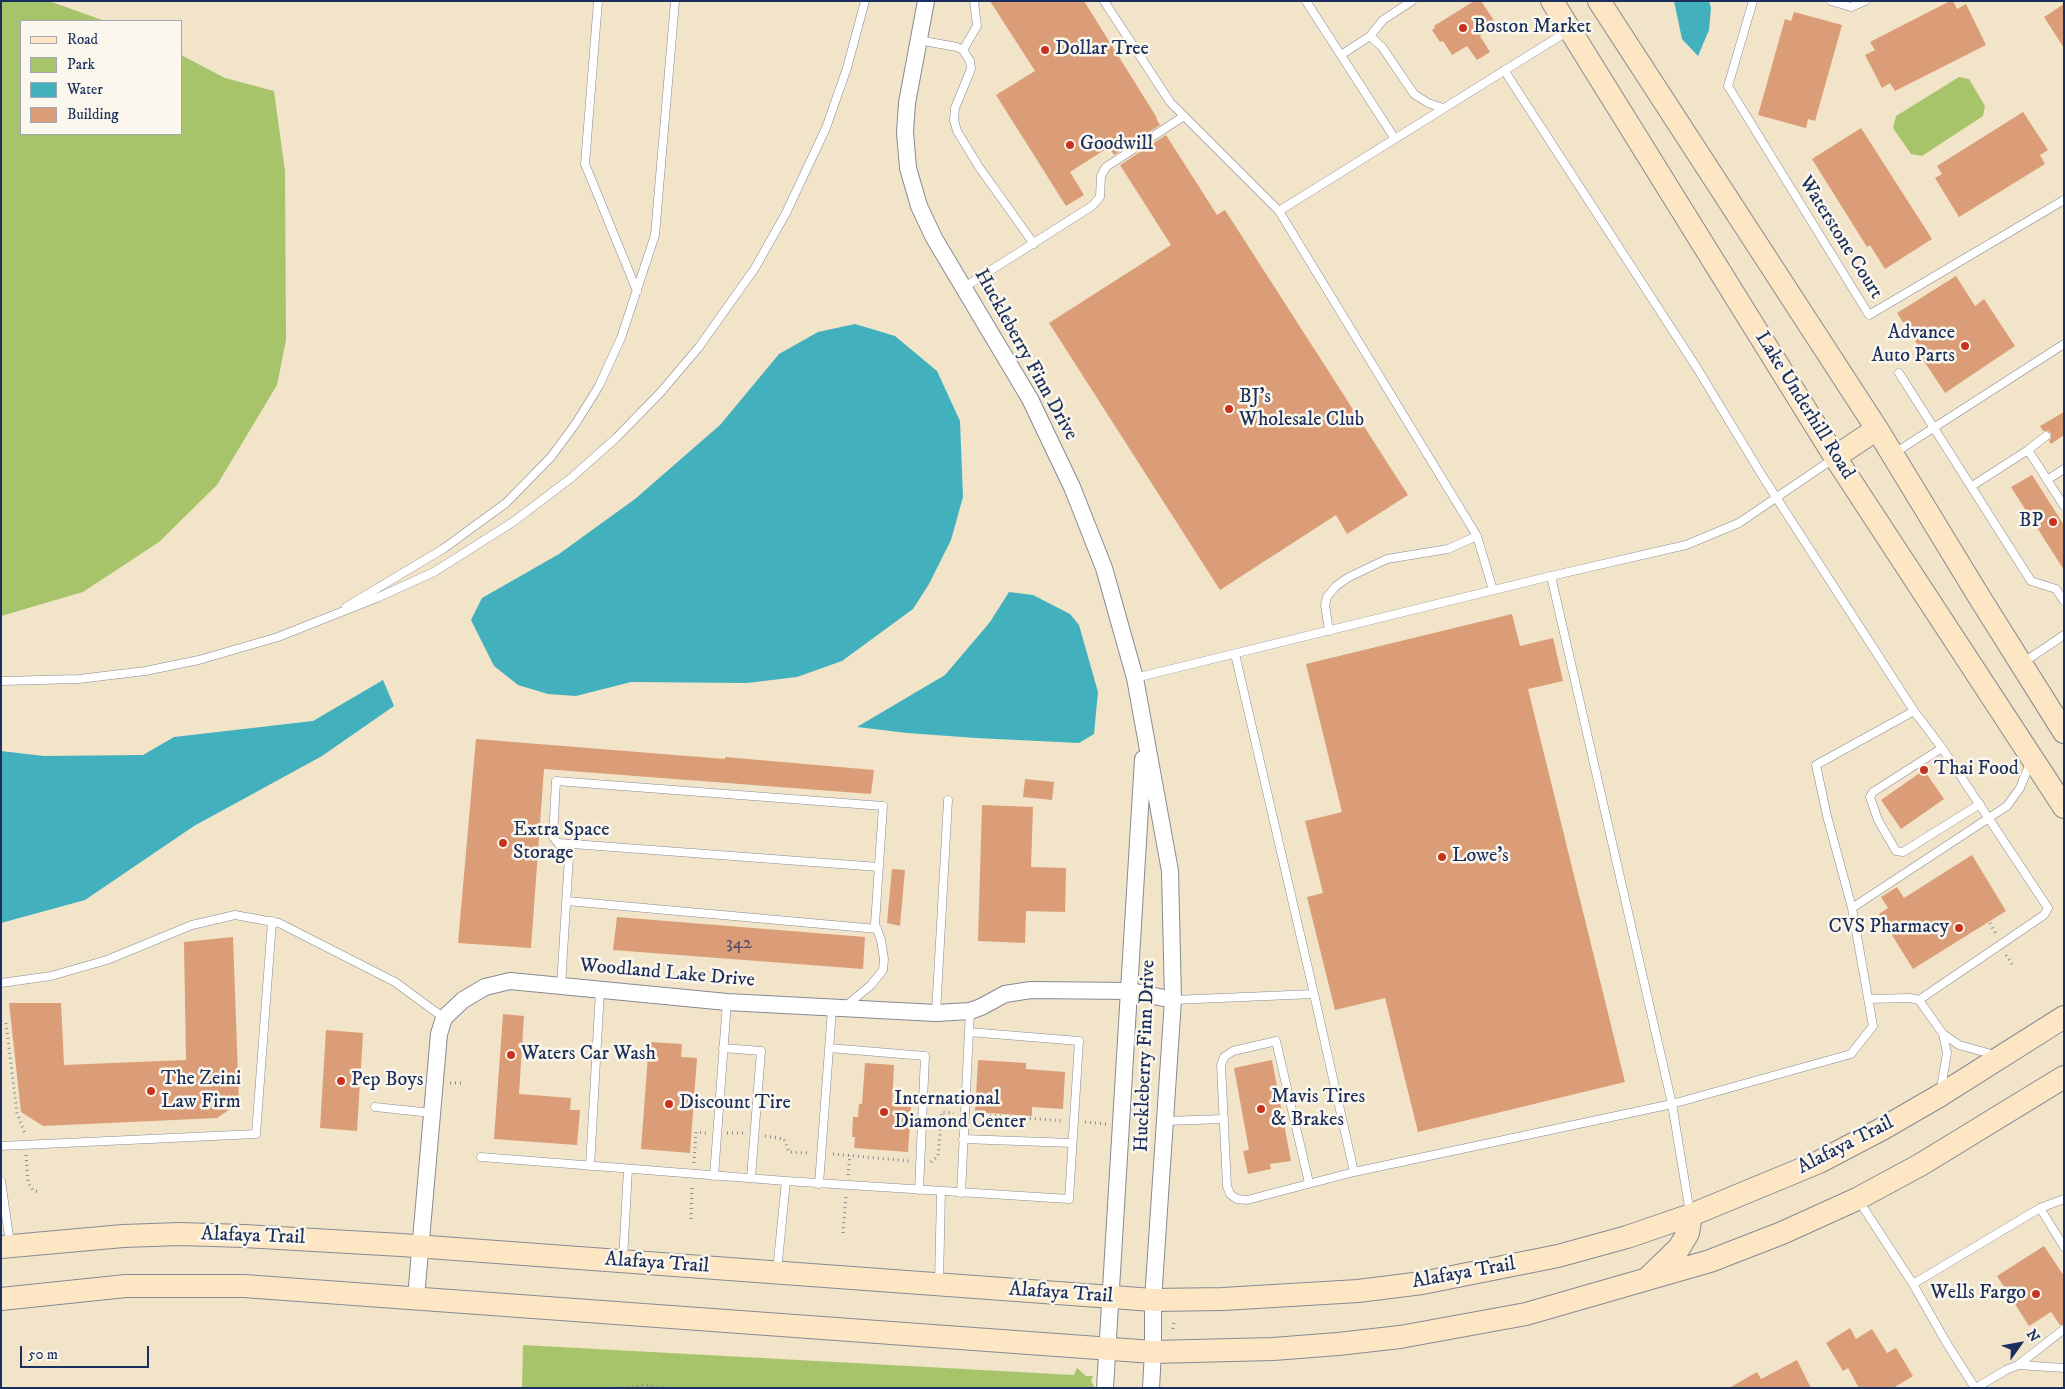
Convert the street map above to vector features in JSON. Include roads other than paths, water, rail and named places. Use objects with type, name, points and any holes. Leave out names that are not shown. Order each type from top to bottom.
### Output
[{"type":"main road","name":"Lake Underhill Road","points":[[1552,1],[1835,457],[2064,807]]},
{"type":"main road","points":[[1598,1],[1877,429],[2020,664],[2064,732]]},
{"type":"main road","points":[[1835,457],[1877,429]]},
{"type":"main road","name":"Alafaya Trail","points":[[6,1247],[123,1236],[180,1234],[303,1238],[1110,1298],[1154,1300],[1324,1294],[1422,1283],[1558,1256],[1627,1237],[1691,1215],[1819,1162],[1882,1129],[1939,1096],[2064,1017]]},
{"type":"main road","points":[[1,1299],[74,1290],[181,1285],[244,1286],[1107,1347],[1153,1352],[1273,1349],[1400,1337],[1526,1314],[1710,1261],[1782,1233],[1857,1199],[1945,1150],[2064,1078]]},
{"type":"main road","points":[[1646,1279],[1679,1248],[1688,1233],[1691,1215]]},
{"type":"street","name":"Huckleberry Finn Drive","points":[[926,1],[907,104],[905,132],[908,168],[919,206],[934,238],[1030,399],[1072,487],[1104,568],[1125,636],[1135,678],[1170,871],[1172,1000],[1154,1300],[1151,1388]]},
{"type":"street","name":"Huckleberry Finn Drive","points":[[1105,1388],[1145,728]]},
{"type":"street","name":"Woodland Lake Drive","points":[[444,1018],[462,1000],[485,987],[510,981],[727,1002],[936,1013],[970,1011],[981,1008],[1005,994],[1031,990],[1130,991],[1172,1000]]},
{"type":"street","points":[[416,1297],[439,1034],[444,1018]]},
{"type":"lane","points":[[598,1],[585,164],[637,291]]},
{"type":"lane","points":[[322,620],[443,549],[483,521],[528,482],[564,441],[599,386],[621,338],[655,236],[675,1]]},
{"type":"lane","points":[[1,681],[79,679],[169,667],[256,644],[322,620],[407,586],[467,552],[513,522],[591,461],[660,393],[698,348],[738,294],[786,213],[813,158],[838,95],[856,40],[866,1]]},
{"type":"lane","points":[[963,50],[977,26],[974,1]]},
{"type":"lane","points":[[1104,1],[1170,102],[1279,211],[1477,536],[1493,590]]},
{"type":"lane","points":[[1306,1],[1395,139]]},
{"type":"lane","points":[[1341,55],[1370,36],[1383,20],[1412,1]]},
{"type":"lane","name":"Waterstone Court","points":[[1753,1],[1728,86],[1869,315],[2064,200]]},
{"type":"lane","points":[[1830,1],[1851,7],[1865,1]]},
{"type":"lane","points":[[1279,211],[1570,30]]},
{"type":"lane","points":[[1370,36],[1382,47],[1414,94],[1428,104],[1443,108]]},
{"type":"lane","points":[[918,40],[963,50],[970,61],[971,69],[956,108],[954,120],[957,131],[979,167],[1034,244]]},
{"type":"lane","points":[[1504,70],[1697,368],[1777,498],[1914,711],[1990,818],[2048,908],[2044,915],[1919,1000]]},
{"type":"lane","points":[[964,288],[1092,206],[1100,197],[1101,176],[1106,167],[1184,116]]},
{"type":"lane","points":[[1892,454],[2064,344]]},
{"type":"lane","points":[[1899,373],[2031,581],[2056,589],[2064,601]]},
{"type":"lane","points":[[1972,486],[2028,450],[2046,436]]},
{"type":"lane","points":[[2028,450],[2064,506]]},
{"type":"lane","points":[[1135,678],[1551,576],[1686,545],[1739,523],[1835,457]]},
{"type":"lane","points":[[2047,480],[2064,470]]},
{"type":"lane","points":[[1329,631],[1325,605],[1327,597],[1336,586],[1349,577],[1387,559],[1448,548],[1477,536]]},
{"type":"lane","points":[[1551,576],[1672,1104],[1691,1215]]},
{"type":"lane","points":[[2056,589],[2064,584]]},
{"type":"lane","points":[[2020,664],[2064,635]]},
{"type":"lane","points":[[1235,654],[1354,1172]]},
{"type":"lane","points":[[1309,1184],[1276,1041],[1233,1051],[1224,1057],[1220,1065],[1227,1186],[1230,1194],[1237,1199],[1247,1200],[1309,1184],[1354,1172],[1672,1104],[1850,1054],[1873,1026],[1852,908],[1827,816],[1816,765],[1914,711]]},
{"type":"lane","points":[[1942,748],[1874,792],[1870,797],[1878,820],[1896,851],[1903,852],[1980,804]]},
{"type":"lane","points":[[1852,908],[2007,806],[2016,796],[2026,777],[2032,757]]},
{"type":"lane","points":[[561,986],[570,856],[553,837],[556,781],[883,806],[874,924],[881,940],[884,959],[883,970],[871,985],[837,1009],[829,1048],[819,1184]]},
{"type":"lane","points":[[936,1013],[948,800]]},
{"type":"lane","points":[[559,843],[878,867]]},
{"type":"lane","points":[[567,900],[877,929]]},
{"type":"lane","points":[[1,983],[51,976],[107,960],[192,925],[235,916],[279,923],[395,982],[444,1018]]},
{"type":"lane","points":[[1,1146],[256,1134],[272,922]]},
{"type":"lane","points":[[590,1166],[600,990]]},
{"type":"lane","points":[[1172,1000],[1314,994]]},
{"type":"lane","points":[[1868,1000],[1910,998],[1919,1000],[1943,1034],[1960,1045],[2002,1056]]},
{"type":"lane","points":[[714,1176],[727,1002]]},
{"type":"lane","points":[[961,1192],[970,1011]]},
{"type":"lane","points":[[481,1157],[819,1184],[1069,1199],[1079,1041],[969,1032]]},
{"type":"lane","points":[[1939,1096],[1945,1072],[1947,1053],[1943,1034]]},
{"type":"lane","points":[[723,1048],[761,1051],[751,1178]]},
{"type":"lane","points":[[829,1048],[925,1056],[919,1190]]},
{"type":"lane","points":[[374,1107],[432,1113]]},
{"type":"lane","points":[[1165,1121],[1224,1119]]},
{"type":"lane","points":[[964,1139],[1072,1143]]},
{"type":"lane","points":[[623,1262],[628,1169]]},
{"type":"lane","points":[[1,1181],[6,1247]]},
{"type":"lane","points":[[777,1273],[786,1181]]},
{"type":"lane","points":[[939,1285],[941,1191]]},
{"type":"lane","points":[[1857,1199],[1913,1284],[1946,1342],[1976,1388],[2018,1365],[2063,1330]]},
{"type":"lane","points":[[1913,1284],[2040,1208],[2064,1200]]},
{"type":"lane","points":[[2040,1208],[2064,1247]]},
{"type":"lane","points":[[2018,1365],[2064,1368]]},
{"type":"water","points":[[1674,1],[1709,1],[1711,8],[1709,30],[1698,56],[1682,39]]},
{"type":"water","points":[[855,324],[895,336],[937,371],[960,421],[963,497],[951,540],[929,584],[913,609],[842,661],[797,677],[747,683],[631,682],[576,696],[548,694],[518,685],[494,666],[471,620],[482,598],[559,554],[635,499],[720,425],[779,354],[818,332]]},
{"type":"water","points":[[1009,592],[1033,595],[1070,614],[1079,625],[1098,692],[1094,734],[1079,743],[976,738],[857,727],[945,675],[990,622]]},
{"type":"water","points":[[383,680],[394,706],[322,756],[194,826],[85,900],[1,923],[1,751],[44,756],[143,755],[174,737],[313,721]]},
{"type":"place","name":"Boston Market","points":[[1463,28]]},
{"type":"place","name":"Dollar Tree","points":[[1045,50]]},
{"type":"place","name":"Goodwill","points":[[1070,145]]},
{"type":"place","name":"Advance Auto Parts","points":[[1965,346]]},
{"type":"place","name":"BJ's Wholesale Club","points":[[1229,409]]},
{"type":"place","name":"BP","points":[[2053,522]]},
{"type":"place","name":"Thai Food","points":[[1924,770]]},
{"type":"place","name":"Extra Space Storage","points":[[503,843]]},
{"type":"place","name":"Lowe's","points":[[1442,857]]},
{"type":"place","name":"CVS Pharmacy","points":[[1959,928]]},
{"type":"place","name":"Waters Car Wash","points":[[511,1055]]},
{"type":"place","name":"Pep Boys","points":[[341,1081]]},
{"type":"place","name":"The Zeini Law Firm","points":[[151,1091]]},
{"type":"place","name":"Discount Tire","points":[[669,1104]]},
{"type":"place","name":"Mavis Tires & Brakes","points":[[1261,1109]]},
{"type":"place","name":"International Diamond Center","points":[[884,1112]]},
{"type":"place","name":"Wells Fargo","points":[[2036,1294]]}]
